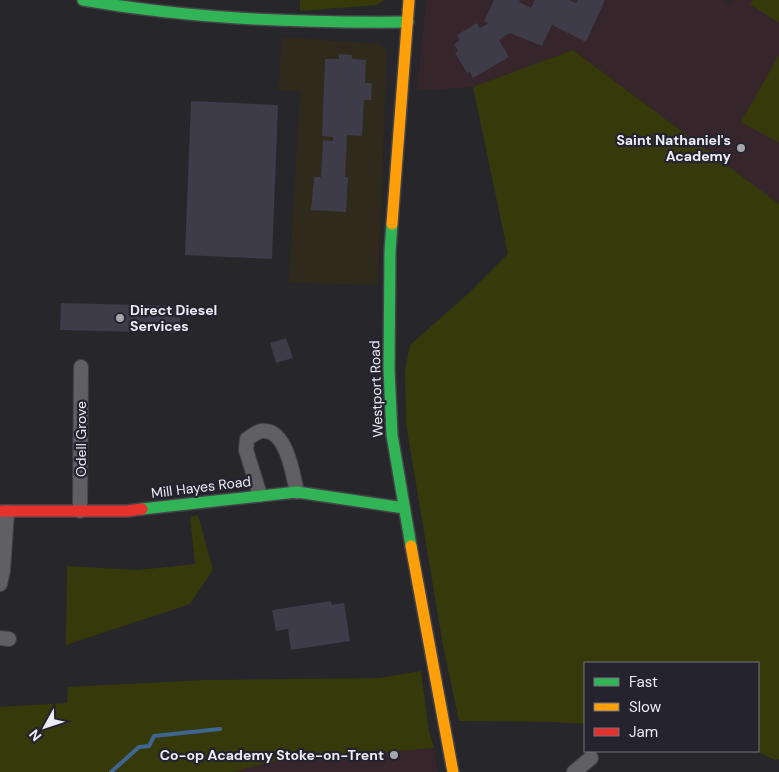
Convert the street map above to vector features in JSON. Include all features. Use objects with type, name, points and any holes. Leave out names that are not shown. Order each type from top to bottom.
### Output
[{"type":"street","points":[[83,0],[124,8],[252,20],[323,23],[408,22]]},
{"type":"street","name":"Westport Road","points":[[409,0],[390,251],[388,370],[392,435],[453,772]]},
{"type":"street","name":"Odell Grove","points":[[80,511],[81,367]]},
{"type":"street","points":[[260,494],[246,450],[247,439],[258,432],[266,431],[275,434],[282,442],[297,492]]},
{"type":"street","name":"Mill Hayes Road","points":[[3,511],[127,511],[260,494],[297,492],[404,508]]},
{"type":"street","points":[[0,584],[3,570],[3,511]]},
{"type":"shaded area","name":"Saint Nathaniel's Academy","points":[[426,0],[724,0],[731,4],[733,0],[779,0],[779,204],[573,50],[473,87],[417,91]]},
{"type":"shaded area","points":[[282,37],[379,44],[387,51],[378,285],[289,283],[300,91],[278,91]]},
{"type":"shaded area","name":"Co-op Academy Stoke-on-Trent","points":[[434,748],[438,772],[231,772],[270,762]]},
{"type":"green space","points":[[300,0],[384,0],[377,5],[300,11]]},
{"type":"green space","points":[[752,0],[779,0],[779,23],[750,4]]},
{"type":"green space","points":[[573,50],[779,204],[779,759],[775,760],[759,752],[759,662],[584,662],[584,724],[459,721],[443,646],[406,424],[405,370],[410,345],[470,292],[508,254],[473,87]]},
{"type":"green space","points":[[779,55],[779,143],[741,122]]},
{"type":"green space","points":[[198,515],[213,570],[190,604],[66,645],[67,566],[138,570],[195,564],[190,517]]},
{"type":"green space","points":[[421,671],[429,731],[434,748],[270,762],[233,772],[0,772],[0,707],[67,703],[68,687],[204,680],[379,678]]},
{"type":"building","points":[[494,0],[520,0],[519,2],[531,8],[535,0],[569,0],[576,3],[578,0],[605,0],[586,42],[552,25],[542,46],[510,33],[499,40],[509,57],[473,78],[470,72],[467,73],[455,53],[458,51],[454,44],[460,40],[457,35],[477,23],[480,28],[489,23],[484,21]]},
{"type":"building","points":[[339,54],[352,55],[352,59],[366,60],[365,83],[372,83],[371,100],[364,100],[362,136],[347,135],[345,177],[348,177],[346,212],[311,210],[314,177],[321,177],[323,140],[333,141],[333,137],[322,136],[325,59],[339,59]]},
{"type":"building","points":[[191,101],[278,105],[272,259],[185,255]]},
{"type":"building","name":"Direct Diesel Services","points":[[61,303],[180,306],[180,333],[60,330]]},
{"type":"building","points":[[286,338],[293,358],[276,363],[270,343]]},
{"type":"building","points":[[331,601],[332,605],[344,603],[350,641],[291,650],[288,629],[276,631],[272,610]]},
{"type":"waterway","points":[[111,772],[139,747],[149,746],[154,736],[220,729]]},
{"type":"traffic: fast","points":[[83,0],[205,16],[326,22],[408,22]]},
{"type":"traffic: fast","points":[[392,224],[389,369],[392,435],[411,546]]},
{"type":"traffic: fast","points":[[142,509],[297,492],[404,508]]},
{"type":"traffic: slow","points":[[392,224],[409,0]]},
{"type":"traffic: slow","points":[[411,546],[453,772]]},
{"type":"traffic: jam","points":[[0,511],[127,511],[142,509]]},
{"type":"place","name":"Saint Nathaniel's Academy","points":[[741,148]]},
{"type":"place","name":"Direct Diesel Services","points":[[120,318]]},
{"type":"place","name":"Co-op Academy Stoke-on-Trent","points":[[394,755]]}]
